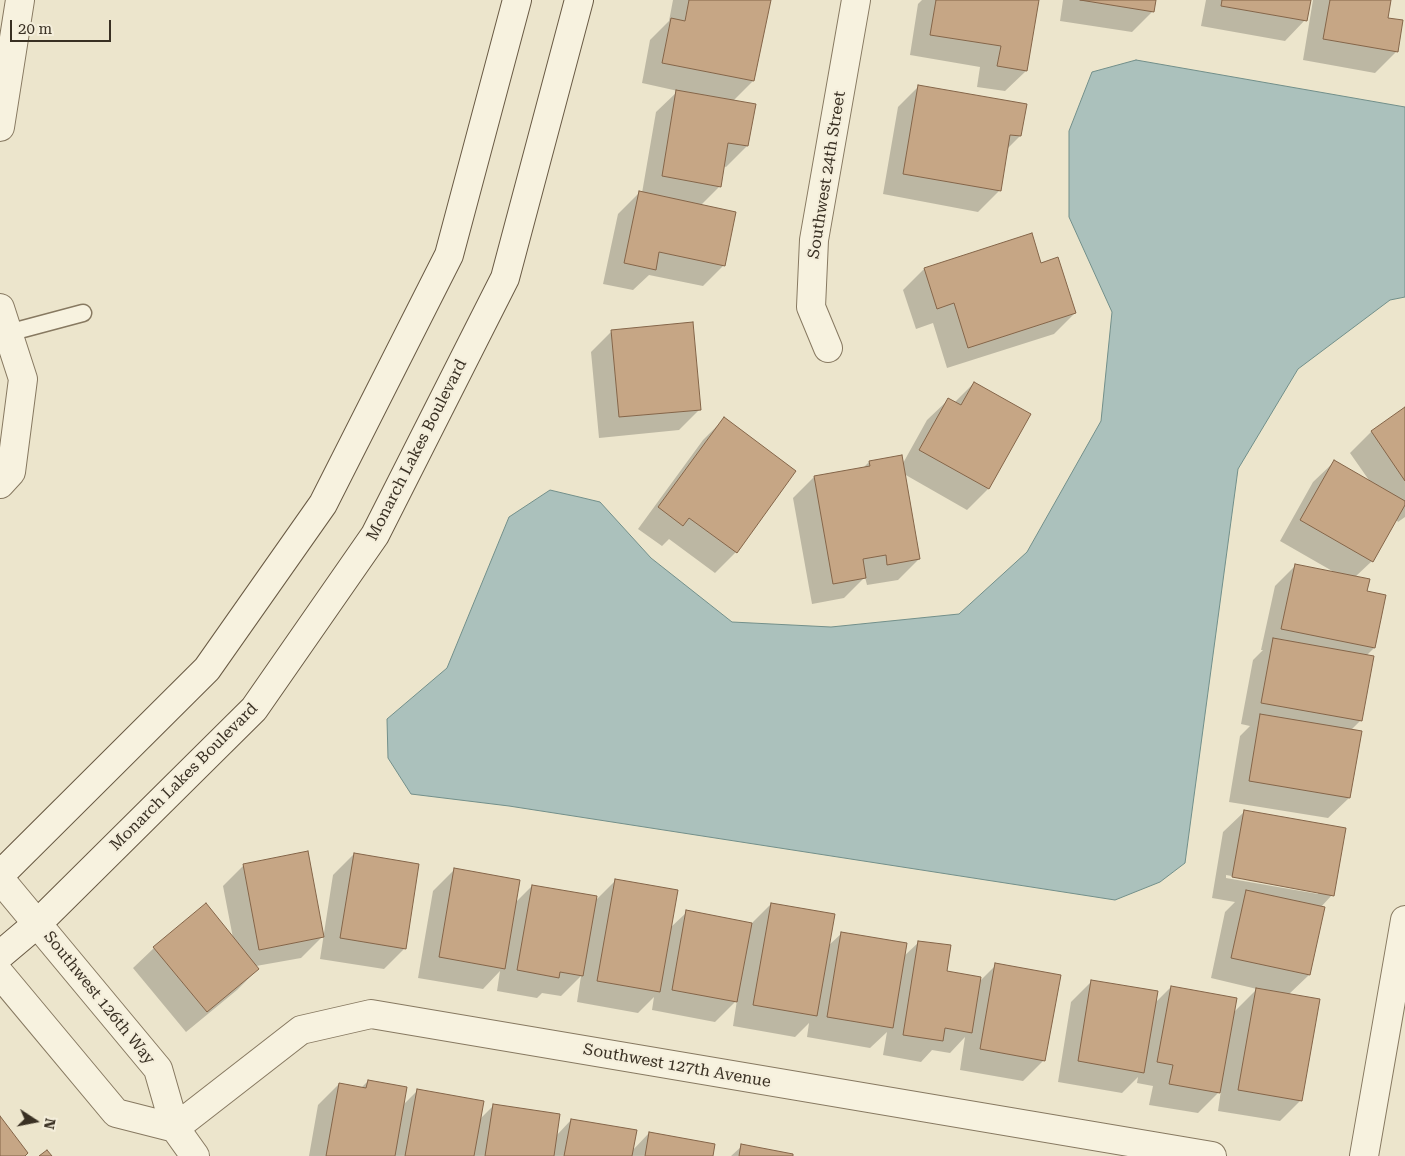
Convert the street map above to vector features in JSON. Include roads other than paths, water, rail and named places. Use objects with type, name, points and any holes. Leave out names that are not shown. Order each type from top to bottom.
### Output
[{"type":"street","points":[[0,127],[20,0]]},
{"type":"street","points":[[0,875],[207,669],[324,504],[449,255],[517,0]]},
{"type":"street","name":"Monarch Lakes Boulevard","points":[[0,954],[38,923],[254,708],[375,535],[505,278],[580,0]]},
{"type":"street","name":"Southwest 24th Street","points":[[828,348],[811,307],[814,240],[856,0]]},
{"type":"street","points":[[0,484],[11,472],[23,378],[4,320]]},
{"type":"street","name":"Southwest 126th Way","points":[[0,878],[158,1070],[175,1128]]},
{"type":"street","points":[[1364,1156],[1405,920]]},
{"type":"street","points":[[0,974],[116,1113],[175,1128],[195,1156]]},
{"type":"street","name":"Southwest 127th Avenue","points":[[175,1128],[301,1030],[371,1014],[1212,1156]]},
{"type":"lane","points":[[4,320],[83,313]]},
{"type":"water","points":[[1136,60],[1405,107],[1405,297],[1390,300],[1298,369],[1238,469],[1185,863],[1160,882],[1115,900],[509,806],[411,794],[388,758],[387,719],[447,668],[509,517],[550,490],[600,502],[651,558],[732,622],[831,627],[959,614],[1027,552],[1101,421],[1112,312],[1069,217],[1069,131],[1092,72]]}]
